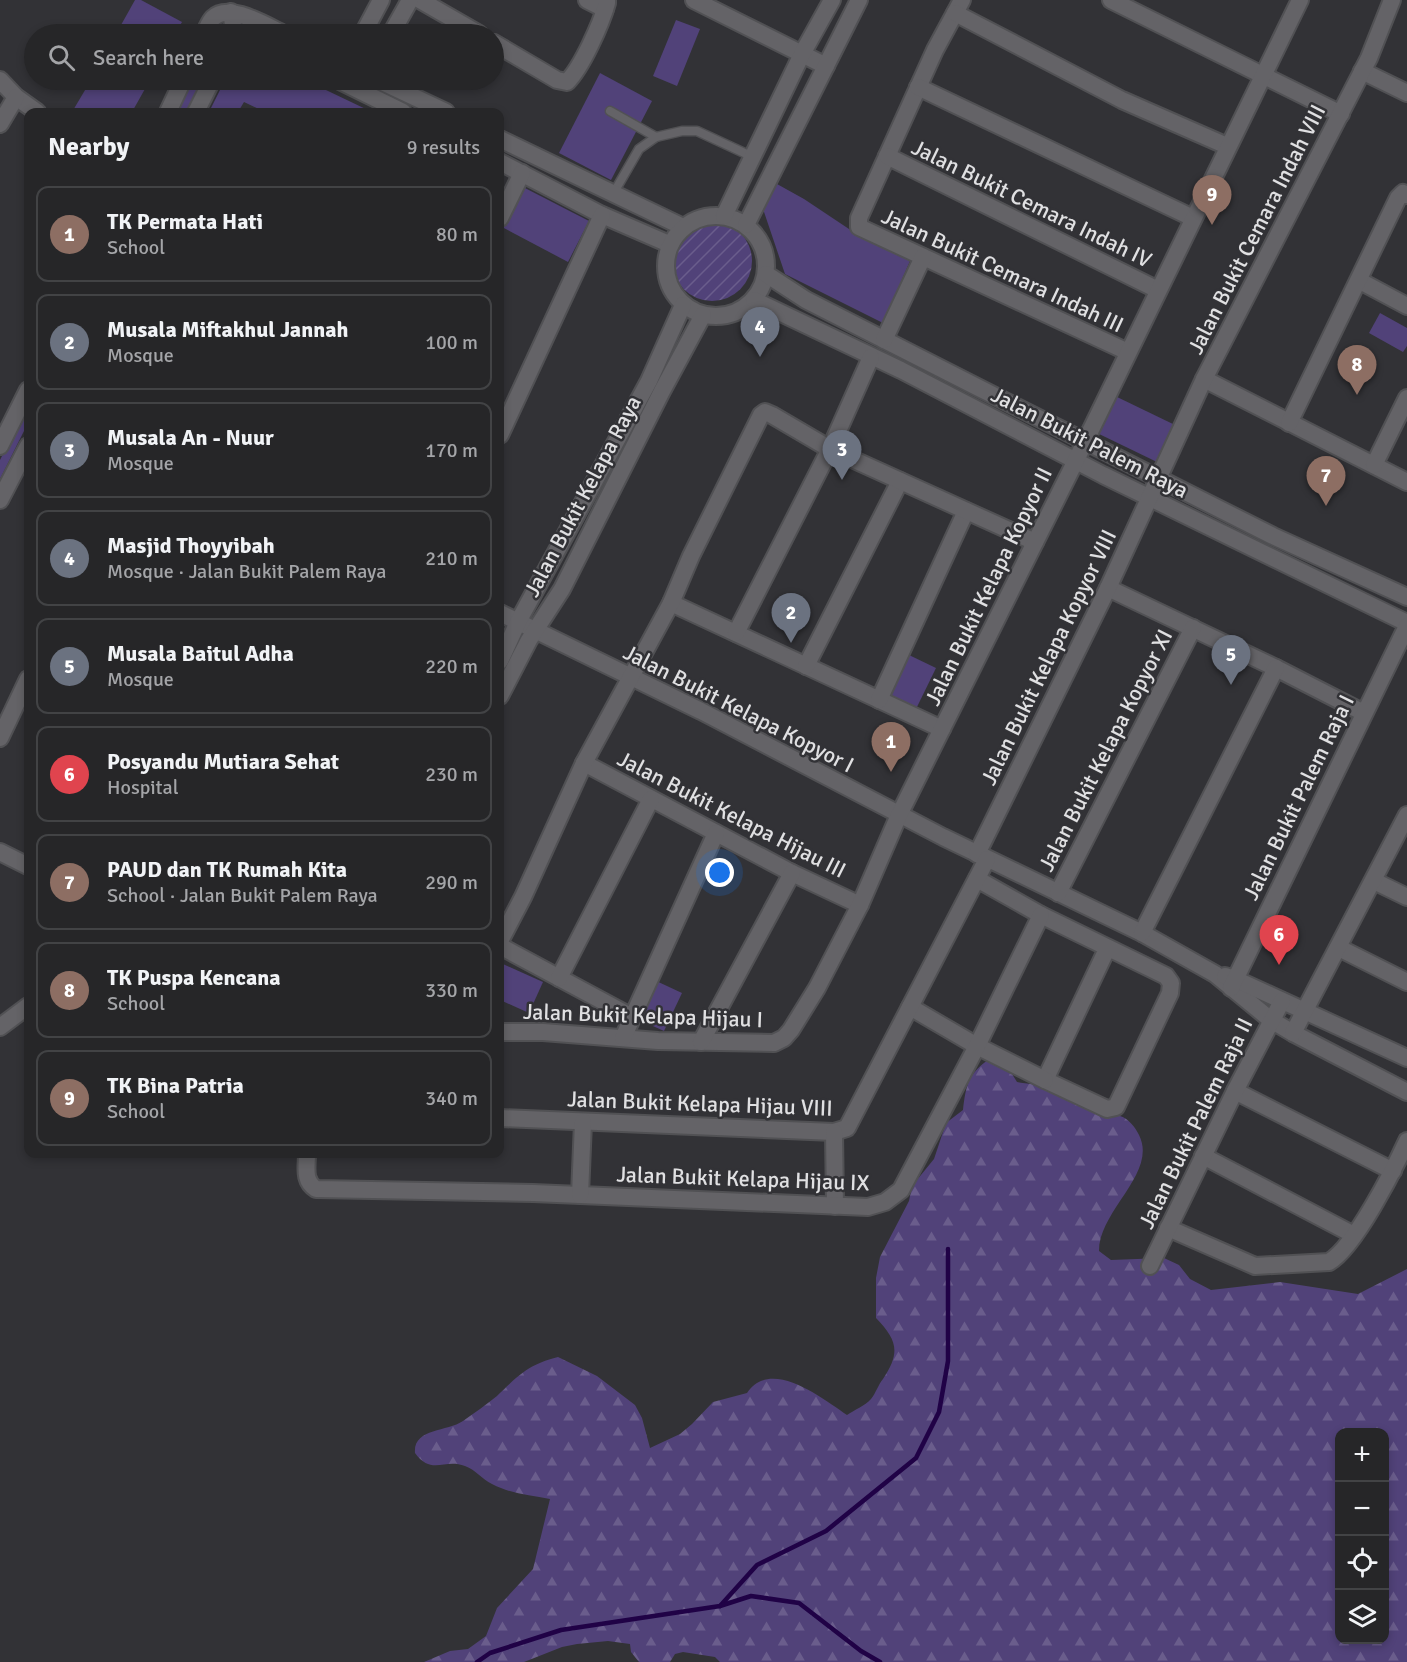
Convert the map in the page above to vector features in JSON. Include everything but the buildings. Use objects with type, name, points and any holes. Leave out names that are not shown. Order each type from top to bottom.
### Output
[{"type":"street","points":[[368,24],[381,0]]},
{"type":"street","points":[[397,24],[410,0]]},
{"type":"street","points":[[504,49],[557,80],[567,82],[574,75],[606,4],[587,0]]},
{"type":"street","points":[[694,0],[826,66]]},
{"type":"street","points":[[724,216],[802,54],[832,0]]},
{"type":"street","points":[[746,225],[859,0]]},
{"type":"street","points":[[1111,0],[1341,114]]},
{"type":"street","name":"Jalan Bukit Kelapa Kopyor II","points":[[899,815],[1076,461],[1227,146],[1300,0]]},
{"type":"street","name":"Jalan Bukit Cemara Indah VIII","points":[[1159,478],[1204,379],[1362,71],[1392,0]]},
{"type":"street","points":[[431,2],[464,24]]},
{"type":"street","points":[[886,156],[934,50],[959,7],[1122,100],[1227,146]]},
{"type":"street","points":[[231,12],[234,24]]},
{"type":"street","points":[[210,24],[214,17],[231,12],[262,24]]},
{"type":"street","points":[[1362,71],[1407,93]]},
{"type":"street","points":[[0,80],[16,97],[31,108]]},
{"type":"street","points":[[918,87],[1193,218]]},
{"type":"street","points":[[170,108],[178,90]]},
{"type":"street","points":[[198,108],[207,90]]},
{"type":"street","points":[[358,90],[395,108]]},
{"type":"street","points":[[395,90],[425,108]]},
{"type":"street","points":[[0,124],[16,97]]},
{"type":"street","points":[[504,140],[683,227]]},
{"type":"street","name":"Jalan Bukit Cemara Indah III","points":[[886,156],[859,218],[859,227],[1128,352]]},
{"type":"street","name":"Jalan Bukit Cemara Indah IV","points":[[886,156],[1158,290]]},
{"type":"street","points":[[504,164],[602,216],[669,244]]},
{"type":"street","points":[[504,210],[522,174]]},
{"type":"street","points":[[1289,423],[1398,198],[1403,193],[1407,195]]},
{"type":"street","points":[[505,409],[602,216]]},
{"type":"street","points":[[724,216],[746,225],[763,246],[766,274],[762,288],[754,300],[731,315],[703,315],[683,305],[669,287],[664,266],[669,244],[683,227],[702,217],[724,216]]},
{"type":"street","points":[[884,340],[923,257]]},
{"type":"street","name":"Jalan Bukit Palem Raya","points":[[766,274],[806,300],[1085,442],[1273,536],[1407,597]]},
{"type":"street","points":[[1360,280],[1407,306]]},
{"type":"street","name":"Jalan Bukit Palem Raya","points":[[754,300],[1407,625]]},
{"type":"street","name":"Jalan Bukit Kelapa Raya","points":[[504,652],[518,622],[648,381],[683,305]]},
{"type":"street","name":"Jalan Bukit Kelapa Raya","points":[[504,688],[535,630],[562,589],[703,315]]},
{"type":"street","points":[[736,633],[830,449],[871,357]]},
{"type":"street","points":[[1204,379],[1407,482]]},
{"type":"street","points":[[967,405],[977,387]]},
{"type":"street","points":[[0,446],[24,398]]},
{"type":"street","points":[[1374,465],[1407,398]]},
{"type":"street","points":[[504,933],[584,763],[671,603],[691,556],[761,415],[765,412],[830,449],[1035,542]]},
{"type":"street","points":[[0,500],[24,454]]},
{"type":"street","name":"Jalan Bukit Kelapa Kopyor VIII","points":[[982,857],[1159,478]]},
{"type":"street","points":[[806,666],[900,481]]},
{"type":"street","points":[[879,700],[966,511]]},
{"type":"street","points":[[1108,588],[1276,668],[1364,713]]},
{"type":"street","points":[[671,603],[942,729]]},
{"type":"street","name":"Jalan Bukit Kelapa Kopyor I","points":[[504,615],[701,711],[982,857],[1142,933],[1233,983]]},
{"type":"street","name":"Jalan Bukit Palem Raja I","points":[[1233,983],[1407,625]]},
{"type":"street","name":"Jalan Bukit Kelapa Kopyor XI","points":[[1058,893],[1193,628]]},
{"type":"street","points":[[1142,933],[1276,668]]},
{"type":"street","points":[[0,738],[24,687]]},
{"type":"street","name":"Jalan Bukit Kelapa Hijau III","points":[[584,763],[792,873],[860,905]]},
{"type":"street","points":[[560,978],[651,799]]},
{"type":"street","name":"Jalan Bukit Kelapa Hijau I","points":[[504,1032],[543,1032],[701,1042],[774,1043],[784,1038],[817,988],[860,905],[899,815]]},
{"type":"street","points":[[1293,1034],[1407,815]]},
{"type":"street","points":[[623,1038],[716,833]]},
{"type":"street","points":[[0,852],[24,863]]},
{"type":"street","name":"Jalan Bukit Kelapa Hijau VIII","points":[[504,1118],[834,1132],[847,1128],[977,879],[982,857]]},
{"type":"street","points":[[701,1042],[792,873]]},
{"type":"street","points":[[910,1007],[977,1046],[1045,1080],[1107,1109],[1116,1107],[1170,993],[1171,983],[1166,976],[1107,949],[977,879]]},
{"type":"street","points":[[1374,881],[1407,897]]},
{"type":"street","name":"Jalan Bukit Kelapa Hijau IX","points":[[307,1158],[307,1179],[309,1184],[316,1189],[580,1195],[868,1207],[885,1202],[901,1190],[977,1046],[1041,915]]},
{"type":"street","points":[[504,948],[632,1017]]},
{"type":"street","points":[[1339,948],[1407,982]]},
{"type":"street","points":[[1045,1080],[1107,949]]},
{"type":"street","points":[[1233,983],[1282,1001],[1407,1058]]},
{"type":"street","points":[[1233,983],[1271,1020],[1293,1034],[1407,1092]]},
{"type":"street","name":"Jalan Bukit Palem Raja II","points":[[1150,1266],[1235,1091],[1282,1001]]},
{"type":"street","points":[[0,1028],[24,1009]]},
{"type":"street","points":[[1235,1091],[1393,1171]]},
{"type":"street","points":[[580,1195],[583,1122]]},
{"type":"street","points":[[834,1132],[835,1206]]},
{"type":"street","points":[[1168,1228],[1255,1266],[1329,1262],[1339,1256],[1354,1235],[1393,1171],[1407,1141]]},
{"type":"street","points":[[1203,1156],[1354,1235]]},
{"type":"lane","points":[[610,111],[656,137]]},
{"type":"lane","points":[[613,194],[639,149],[656,137],[682,131],[698,131],[753,157]]},
{"type":"green space","points":[[135,0],[141,0],[182,22],[181,24],[122,24]]},
{"type":"green space","points":[[676,20],[700,29],[677,86],[653,76]]},
{"type":"green space","points":[[600,73],[652,101],[611,180],[559,153]]},
{"type":"green space","points":[[85,90],[144,90],[134,108],[74,108]]},
{"type":"green space","points":[[187,90],[198,90],[188,108],[178,108]]},
{"type":"green space","points":[[220,90],[326,90],[364,108],[257,108],[244,102],[240,108],[211,108]]},
{"type":"green space","points":[[777,184],[852,231],[910,261],[883,323],[785,274],[762,206]]},
{"type":"green space","points":[[523,187],[589,221],[568,262],[504,228],[504,223]]},
{"type":"green space","points":[[712,221],[727,224],[740,233],[749,246],[752,261],[749,276],[740,289],[727,298],[712,301],[697,298],[684,289],[675,276],[672,261],[675,246],[684,233],[697,224]]},
{"type":"green space","points":[[1380,313],[1407,328],[1407,346],[1403,352],[1369,333]]},
{"type":"green space","points":[[1115,396],[1175,425],[1157,462],[1097,433]]},
{"type":"green space","points":[[24,412],[24,431],[0,479],[0,460]]},
{"type":"green space","points":[[909,655],[936,668],[916,709],[889,695]]},
{"type":"green space","points":[[504,964],[543,982],[529,1013],[504,1002]]},
{"type":"green space","points":[[652,979],[682,993],[664,1031],[635,1018]]},
{"type":"green space","points":[[991,1058],[1007,1066],[1017,1082],[1056,1090],[1102,1114],[1123,1117],[1136,1129],[1143,1149],[1141,1163],[1135,1178],[1101,1236],[1099,1251],[1111,1260],[1164,1258],[1179,1265],[1190,1279],[1211,1290],[1280,1282],[1358,1294],[1407,1269],[1407,1662],[720,1662],[715,1657],[683,1652],[675,1654],[670,1662],[639,1662],[631,1652],[630,1644],[608,1641],[562,1647],[524,1662],[424,1662],[450,1651],[468,1649],[486,1636],[497,1608],[533,1569],[550,1499],[506,1490],[458,1464],[427,1464],[415,1453],[419,1439],[463,1421],[497,1396],[524,1372],[558,1357],[597,1376],[635,1405],[642,1418],[650,1448],[680,1434],[713,1402],[747,1393],[757,1383],[769,1379],[797,1384],[847,1415],[863,1406],[869,1401],[889,1370],[894,1354],[892,1340],[876,1318],[876,1278],[880,1257],[909,1201],[912,1186],[934,1159],[946,1123],[963,1110],[965,1093],[977,1069]]},
{"type":"waterway","points":[[720,1606],[757,1565],[826,1531],[916,1458],[939,1412],[948,1361],[948,1249]]},
{"type":"waterway","points":[[477,1662],[490,1653],[561,1630],[720,1606],[751,1596],[799,1603],[861,1651],[880,1662]]},
{"type":"place","name":"TK Bina Patria","points":[[1212,225]]},
{"type":"place","name":"Masjid Thoyyibah","points":[[760,357]]},
{"type":"place","name":"TK Puspa Kencana","points":[[1357,395]]},
{"type":"place","name":"Musala An - Nuur","points":[[842,480]]},
{"type":"place","name":"PAUD dan TK Rumah Kita","points":[[1326,506]]},
{"type":"place","name":"Musala Miftakhul Jannah","points":[[791,643]]},
{"type":"place","name":"Musala Baitul Adha","points":[[1231,685]]},
{"type":"place","name":"TK Permata Hati","points":[[891,772]]},
{"type":"place","name":"Posyandu Mutiara Sehat","points":[[1279,965]]}]
